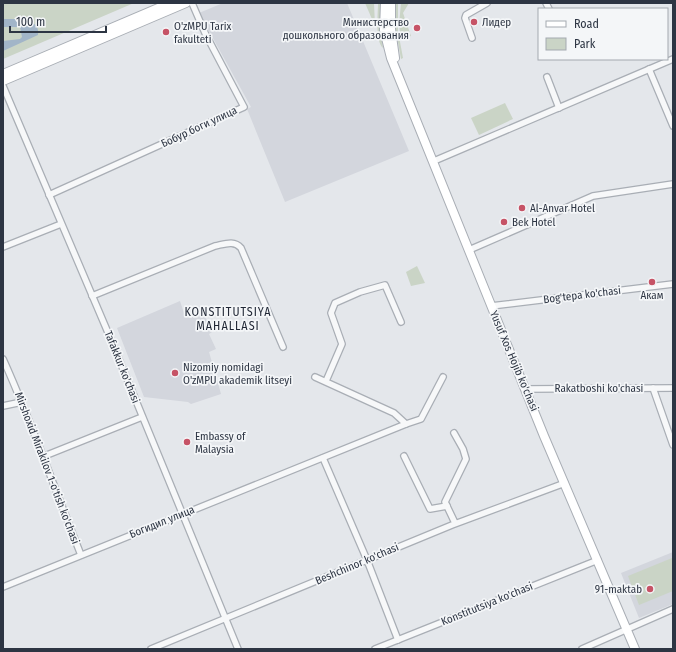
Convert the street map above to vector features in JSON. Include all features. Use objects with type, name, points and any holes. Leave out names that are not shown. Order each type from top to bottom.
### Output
[{"type":"main road","points":[[3,74],[170,3]]},
{"type":"main road","points":[[3,81],[186,3]]},
{"type":"main road","name":"Yusuf Xos Hojib ko'chasi","points":[[385,3],[384,23],[386,44],[491,306],[635,649]]},
{"type":"main road","name":"Yusuf Xos Hojib ko'chasi","points":[[392,3],[391,29],[397,71]]},
{"type":"street","name":"Бобур боги улица","points":[[49,195],[244,107],[205,33],[192,3]]},
{"type":"street","points":[[472,38],[465,18],[487,3]]},
{"type":"street","points":[[434,161],[673,59]]},
{"type":"street","points":[[648,69],[673,126]]},
{"type":"street","points":[[547,78],[559,108]]},
{"type":"street","name":"Tafakkur ko'chasi","points":[[3,86],[92,296],[238,649]]},
{"type":"street","points":[[469,250],[593,196],[673,184]]},
{"type":"street","points":[[3,247],[61,224]]},
{"type":"street","points":[[92,296],[214,246],[232,242],[241,248],[283,347]]},
{"type":"street","name":"Bog'tepa ko'chasi","points":[[491,306],[673,284]]},
{"type":"street","points":[[326,381],[342,344],[331,313],[334,303],[360,292],[385,285],[401,322]]},
{"type":"street","name":"Mirshoxid Mirakilov 1-o'tish ko'chasi","points":[[3,360],[22,402],[42,457],[82,555]]},
{"type":"street","points":[[315,377],[394,413],[406,424]]},
{"type":"street","name":"Богидил улица","points":[[3,587],[181,514],[421,419],[444,377]]},
{"type":"street","points":[[653,388],[673,445]]},
{"type":"street","name":"Rakatboshi ko'chasi","points":[[526,389],[673,388]]},
{"type":"street","points":[[3,406],[22,402]]},
{"type":"street","points":[[42,457],[142,417]]},
{"type":"street","points":[[454,433],[463,448],[466,459],[445,502],[455,524]]},
{"type":"street","points":[[404,456],[430,509],[447,506]]},
{"type":"street","points":[[323,458],[367,560],[398,640]]},
{"type":"street","name":"Beshchinor ko'chasi","points":[[151,649],[455,524],[565,483]]},
{"type":"street","name":"Konstitutsiya ko'chasi","points":[[375,649],[598,560]]},
{"type":"street","points":[[582,649],[673,609]]},
{"type":"shaded area","points":[[223,3],[347,3],[409,151],[285,202],[247,109],[251,107],[199,13]]},
{"type":"shaded area","name":"Nizomiy nomidagi O'zMPU akademik litseyi","points":[[180,301],[184,313],[200,306],[212,332],[209,334],[216,349],[209,352],[221,394],[191,404],[188,402],[144,397],[117,328]]},
{"type":"shaded area","name":"91-maktab","points":[[673,552],[673,604],[639,618],[621,573]]},
{"type":"green space","points":[[3,3],[134,3],[3,59]]},
{"type":"green space","points":[[365,3],[374,3],[375,26]]},
{"type":"green space","points":[[378,3],[381,3],[380,28],[383,48],[380,45],[378,34]]},
{"type":"green space","points":[[396,3],[398,3],[398,31],[403,58],[401,59],[396,31]]},
{"type":"green space","points":[[401,3],[409,3],[403,13],[411,36],[401,39],[399,25]]},
{"type":"green space","points":[[505,103],[513,119],[479,135],[471,118]]},
{"type":"green space","points":[[417,266],[425,283],[411,286],[406,272]]},
{"type":"green space","points":[[672,558],[673,591],[639,605],[628,576]]},
{"type":"water","points":[[3,19],[20,19],[31,22],[38,29],[38,35],[3,51],[3,41],[20,39],[22,37],[20,27],[3,27]]},
{"type":"place","name":"Лидер","points":[[474,22]]},
{"type":"place","name":"Министерство дошкольного образования","points":[[417,28]]},
{"type":"place","name":"O'zMPU Tarix fakulteti","points":[[166,32]]},
{"type":"place","name":"Al-Anvar Hotel","points":[[522,208]]},
{"type":"place","name":"Bek Hotel","points":[[504,222]]},
{"type":"place","name":"Акам","points":[[652,282]]},
{"type":"place","name":"Nizomiy nomidagi O'zMPU akademik litseyi","points":[[175,373]]},
{"type":"place","name":"Embassy of Malaysia","points":[[187,442]]},
{"type":"place","name":"91-maktab","points":[[650,589]]},
{"type":"district","name":"KONSTITUTSIYA MAHALLASI","points":[[228,319]]}]
